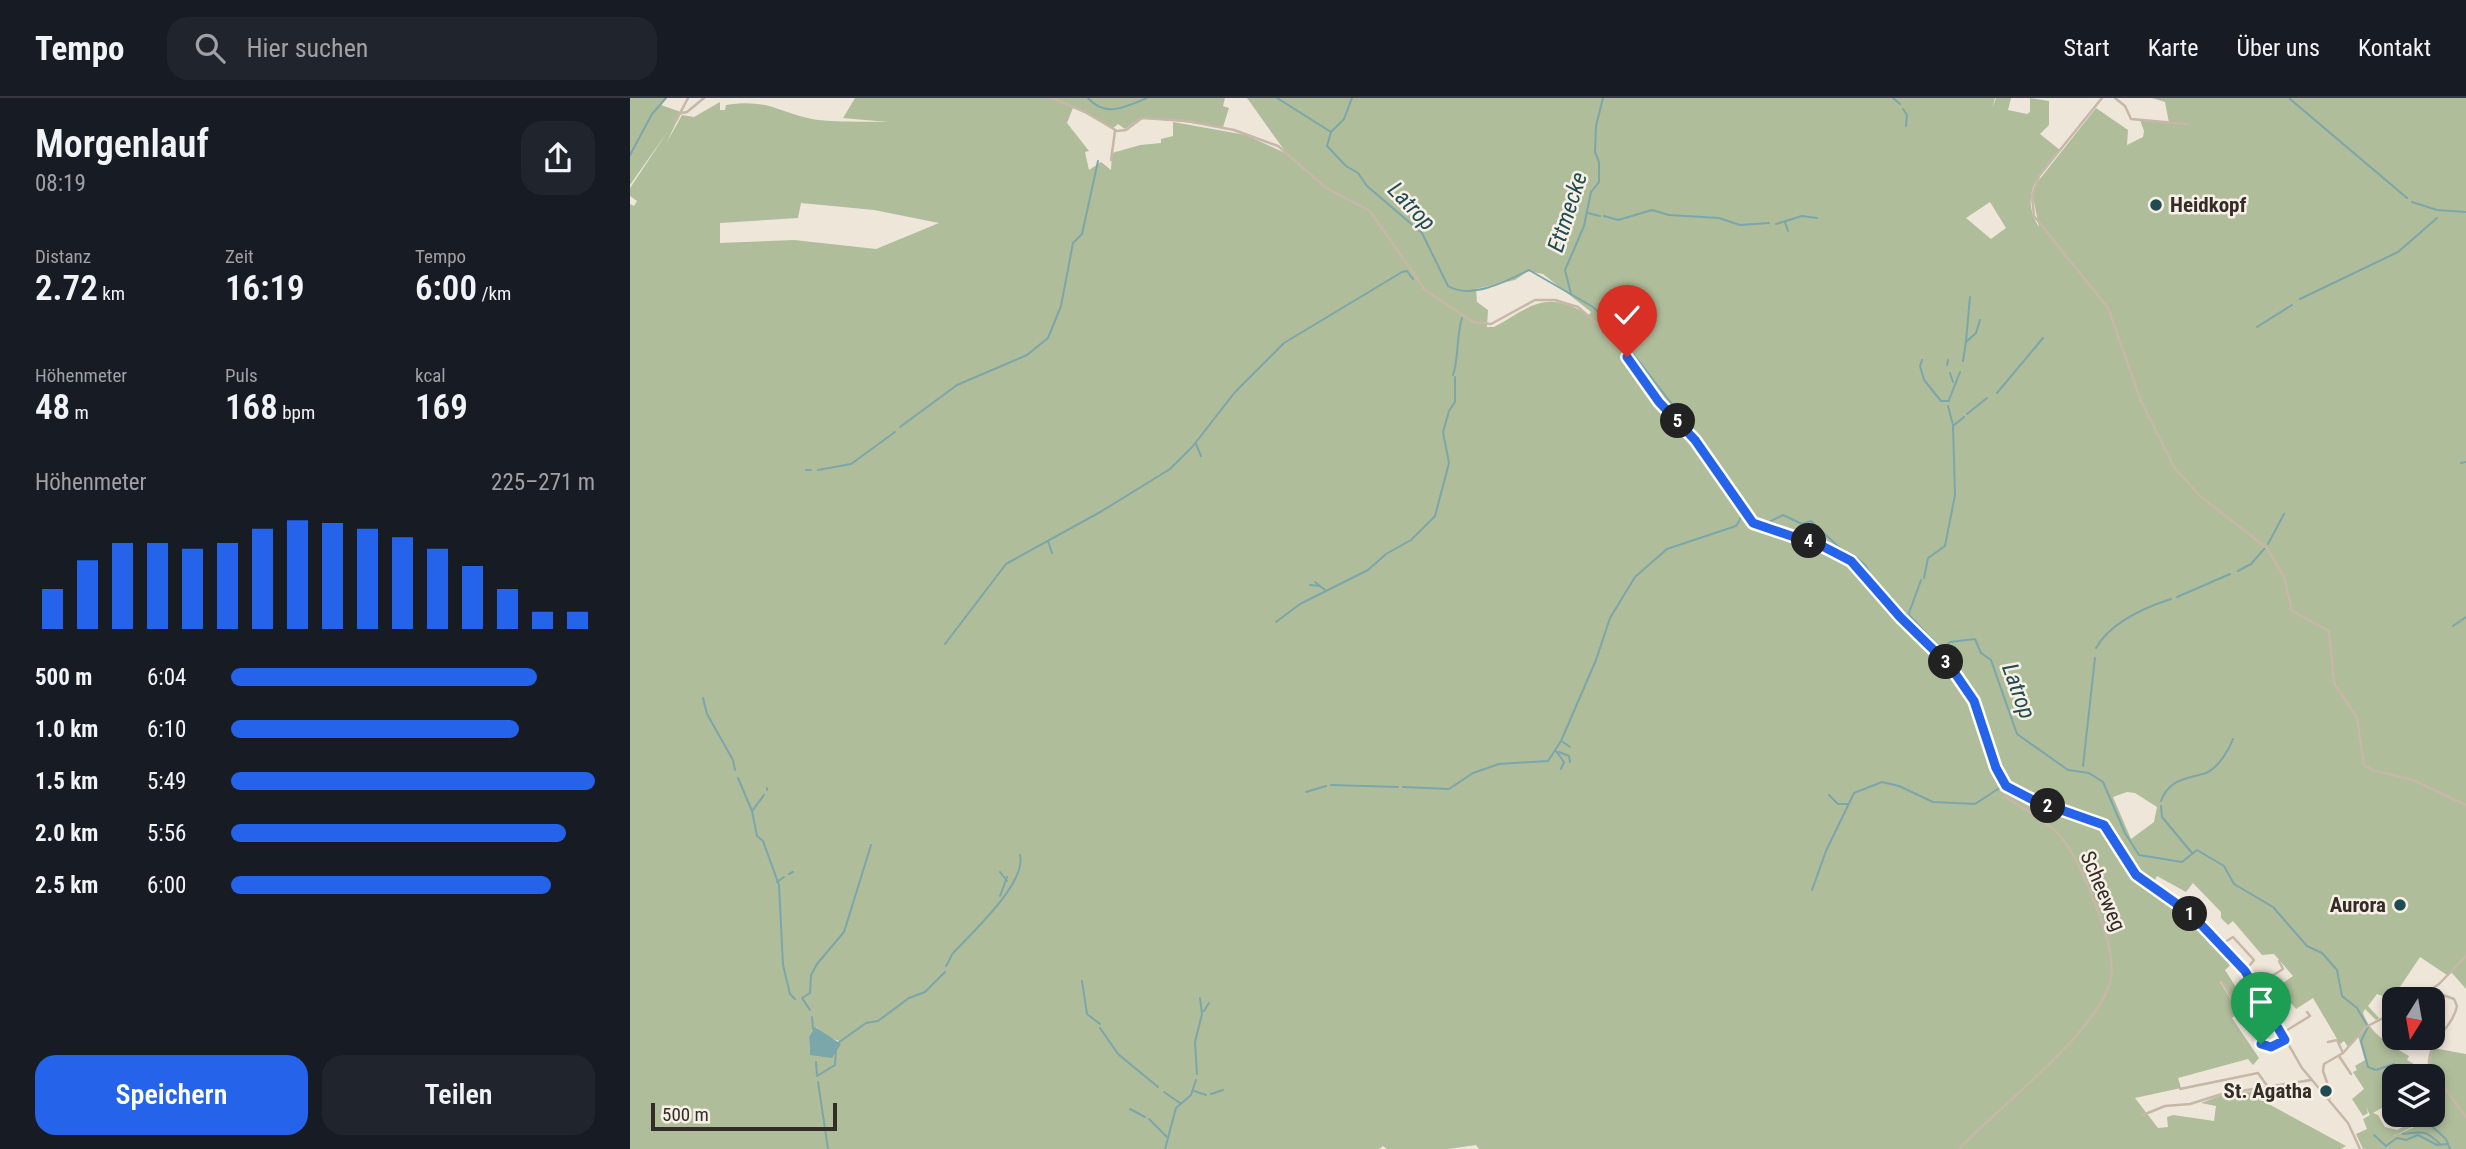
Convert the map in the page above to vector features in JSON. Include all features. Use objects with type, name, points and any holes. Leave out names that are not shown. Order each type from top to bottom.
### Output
[{"type":"street","points":[[676,121],[688,98]]},
{"type":"street","points":[[681,113],[687,112],[704,98]]},
{"type":"street","points":[[1052,98],[1085,112],[1115,131],[1111,160]]},
{"type":"street","points":[[2102,98],[2035,183],[2033,214],[2040,226],[2078,267],[2109,312],[2141,401],[2170,462],[2192,489],[2267,548],[2282,572],[2294,613],[2329,631],[2334,683],[2357,718],[2362,735],[2361,757],[2366,767],[2413,780],[2466,805]]},
{"type":"street","points":[[2115,98],[2126,106],[2130,118],[2187,124]]},
{"type":"street","name":"Scheeweg","points":[[1115,131],[1124,131],[1142,118],[1205,123],[1270,141],[1297,159],[1326,188],[1370,211],[1425,290],[1473,322],[1491,324],[1511,315],[1531,301],[1546,299],[1575,305],[1598,321],[1659,402],[1695,440],[1753,523],[1824,547],[1851,561],[1900,617],[1950,666],[1974,701],[2007,799],[2050,826],[2068,848],[2095,901],[2106,932],[2111,978],[2100,1002],[2070,1042],[1959,1149]]},
{"type":"street","points":[[2004,784],[2033,800],[2102,824],[2136,875],[2191,914],[2245,971],[2311,1080],[2348,1123],[2360,1149]]},
{"type":"street","points":[[2221,945],[2231,937],[2235,938],[2254,961],[2245,971]]},
{"type":"street","points":[[2436,987],[2466,956]]},
{"type":"street","points":[[2255,988],[2283,969],[2279,961]]},
{"type":"street","points":[[2222,982],[2262,1046],[2271,1047],[2285,1040]]},
{"type":"street","points":[[2445,996],[2454,999],[2457,1007],[2445,1025]]},
{"type":"street","points":[[2281,1034],[2310,1016],[2308,1012]]},
{"type":"street","points":[[2329,1099],[2331,1094],[2322,1066],[2343,1053],[2367,1026],[2382,1018]]},
{"type":"street","points":[[2329,1042],[2337,1040],[2343,1053]]},
{"type":"street","points":[[2431,1050],[2429,1067],[2466,1118]]},
{"type":"street","points":[[2339,1056],[2351,1074]]},
{"type":"street","points":[[2180,1089],[2258,1073],[2268,1087]]},
{"type":"street","points":[[2143,1115],[2165,1106],[2193,1104],[2220,1095],[2311,1080]]},
{"type":"green space","points":[[630,98],[665,98],[661,105],[681,112],[667,142],[682,115],[694,117],[720,102],[720,110],[725,110],[726,105],[752,103],[812,119],[888,122],[843,118],[855,98],[1225,98],[1223,106],[1229,108],[1223,127],[1142,117],[1125,129],[1118,124],[1112,129],[1094,117],[1063,103],[1073,108],[1067,123],[1089,151],[1085,152],[1089,170],[1101,162],[1111,170],[1112,153],[1140,145],[1161,143],[1161,139],[1173,136],[1173,122],[1246,135],[1287,154],[1247,98],[1995,98],[1993,107],[1996,98],[2011,98],[2008,110],[2027,114],[2030,112],[2030,98],[2049,101],[2049,125],[2040,134],[2060,150],[2039,176],[2034,185],[2031,195],[2033,216],[2039,227],[2033,197],[2035,185],[2096,108],[2128,130],[2127,145],[2143,137],[2140,120],[2169,123],[2165,102],[2152,98],[2466,98],[2466,989],[2452,973],[2447,975],[2420,957],[2400,987],[2382,987],[2382,996],[2377,994],[2368,1006],[2379,1018],[2376,1020],[2365,1009],[2363,1013],[2366,1021],[2382,1038],[2382,1050],[2399,1050],[2409,1056],[2407,1060],[2414,1064],[2382,1064],[2382,1108],[2373,1113],[2378,1115],[2382,1127],[2397,1130],[2412,1127],[2394,1136],[2414,1127],[2445,1127],[2445,1064],[2429,1064],[2432,1050],[2466,1054],[2466,1149],[2363,1149],[2356,1134],[2367,1129],[2363,1119],[2370,1115],[2366,1107],[2368,1113],[2363,1116],[2352,1099],[2364,1089],[2353,1072],[2357,1070],[2355,1066],[2365,1060],[2358,1036],[2348,1047],[2344,1041],[2340,1044],[2313,998],[2296,1009],[2284,995],[2279,997],[2274,989],[2293,976],[2274,954],[2262,955],[2233,921],[2228,925],[2221,918],[2221,912],[2193,883],[2186,892],[2157,876],[2150,889],[2189,915],[2235,961],[2225,970],[2243,998],[2236,1002],[2222,981],[2220,982],[2239,1012],[2232,1018],[2259,1058],[2253,1065],[2248,1059],[2178,1078],[2181,1088],[2135,1098],[2158,1128],[2168,1127],[2167,1117],[2173,1115],[2214,1121],[2216,1106],[2201,1103],[2222,1095],[2254,1091],[2254,1096],[2346,1146],[2341,1149],[1479,1149],[1476,1145],[1448,1149],[1387,1149],[1383,1146],[1379,1149],[630,1149],[630,204],[634,206],[637,201],[630,196],[630,188],[668,131],[630,185]],"holes":[[[1990,202],[2006,228],[1991,239],[1966,218]],[[801,203],[874,210],[939,223],[876,249],[794,240],[720,243],[720,223],[798,218]],[[1528,271],[1543,274],[1591,312],[1589,315],[1561,303],[1539,303],[1494,327],[1487,327],[1488,310],[1477,302],[1476,289],[1515,280]],[[2127,792],[2135,793],[2157,807],[2154,822],[2131,839],[2113,797]],[[816,1027],[827,1037],[839,1041],[837,1047],[810,1055],[809,1037]]]},
{"type":"water","points":[[815,1027],[841,1044],[832,1058],[810,1055],[809,1037]]},
{"type":"waterway","name":"Latrop","points":[[630,155],[652,114],[666,98]]},
{"type":"waterway","name":"Latrop","points":[[1088,98],[1102,108],[1109,109],[1147,98]]},
{"type":"waterway","name":"Latrop","points":[[1277,98],[1331,132],[1327,146],[1346,166],[1358,173],[1367,186],[1422,233],[1448,286],[1457,290],[1478,290],[1500,284],[1529,270],[1593,307],[1608,321],[1678,412],[1688,420],[1718,469],[1760,522],[1765,524],[1783,515],[1802,524],[1811,521],[1841,549],[1866,566],[1874,583],[1886,592],[1900,612],[1909,615],[1941,649],[1950,642],[1975,639],[1981,653],[1991,660],[2017,734],[2068,770],[2089,773],[2103,782],[2125,833],[2139,855],[2182,862],[2197,850],[2224,866],[2234,884],[2273,907],[2307,946],[2322,953],[2337,970],[2342,996],[2357,1008],[2368,1027],[2361,1041],[2368,1067],[2376,1070],[2382,1068]]},
{"type":"waterway","points":[[1331,132],[1344,119],[1352,98]]},
{"type":"waterway","name":"Ettmecke","points":[[1571,294],[1565,270],[1584,226],[1591,192],[1599,182],[1599,162],[1595,152],[1596,126],[1603,98]]},
{"type":"waterway","points":[[1893,98],[1900,104]]},
{"type":"waterway","points":[[2290,99],[2407,198]]},
{"type":"waterway","points":[[1903,109],[1907,115],[1906,126]]},
{"type":"waterway","points":[[900,427],[957,385],[1027,355],[1048,338],[1061,306],[1073,243],[1082,234],[1098,161]]},
{"type":"waterway","points":[[2412,202],[2437,210],[2466,212]]},
{"type":"waterway","points":[[1604,216],[1618,220],[1652,210],[1669,215],[1719,218],[1740,225],[1769,223]]},
{"type":"waterway","points":[[1588,213],[1600,216]]},
{"type":"waterway","points":[[1776,224],[1802,216],[1817,218]]},
{"type":"waterway","points":[[2300,299],[2398,252],[2437,218]]},
{"type":"waterway","points":[[1785,222],[1788,231]]},
{"type":"waterway","points":[[945,644],[1006,564],[1102,511],[1170,469],[1193,446],[1235,392],[1284,343],[1402,272],[1407,271],[1413,279]]},
{"type":"waterway","points":[[1966,341],[1970,297]]},
{"type":"waterway","points":[[2257,327],[2292,305]]},
{"type":"waterway","points":[[1453,375],[1462,318]]},
{"type":"waterway","points":[[1963,361],[1966,342],[1976,333],[1980,320]]},
{"type":"waterway","points":[[1997,393],[2043,338]]},
{"type":"waterway","points":[[1922,360],[1920,366],[1924,380],[1941,401],[1949,401]]},
{"type":"waterway","points":[[1947,365],[1948,360]]},
{"type":"waterway","points":[[1949,400],[1960,372]]},
{"type":"waterway","points":[[1950,373],[1953,382]]},
{"type":"waterway","points":[[1276,622],[1300,604],[1368,570],[1386,554],[1411,540],[1435,516],[1449,463],[1443,432],[1449,411],[1455,402],[1455,377]]},
{"type":"waterway","points":[[1967,414],[1987,398]]},
{"type":"waterway","points":[[1948,406],[1953,425]]},
{"type":"waterway","points":[[1924,578],[1928,558],[1945,546],[1955,495],[1953,426],[1964,417]]},
{"type":"waterway","points":[[818,470],[851,464],[895,432]]},
{"type":"waterway","points":[[1196,444],[1201,456]]},
{"type":"waterway","points":[[2461,463],[2466,462]]},
{"type":"waterway","points":[[806,470],[811,470]]},
{"type":"waterway","points":[[2268,544],[2284,514]]},
{"type":"waterway","points":[[1403,787],[1449,789],[1473,773],[1499,764],[1548,761],[1561,741],[1596,660],[1610,618],[1635,577],[1667,549],[1736,526],[1742,516]]},
{"type":"waterway","points":[[1048,541],[1052,553]]},
{"type":"waterway","points":[[2238,571],[2251,564],[2265,548]]},
{"type":"waterway","points":[[2177,597],[2230,574]]},
{"type":"waterway","points":[[1909,613],[1921,580]]},
{"type":"waterway","points":[[1315,582],[1325,590]]},
{"type":"waterway","points":[[1310,585],[1319,586]]},
{"type":"waterway","points":[[2096,648],[2119,623],[2171,599]]},
{"type":"waterway","points":[[2453,626],[2466,617]]},
{"type":"waterway","points":[[2083,766],[2095,658]]},
{"type":"waterway","points":[[703,698],[707,714],[733,760],[735,770]]},
{"type":"waterway","points":[[2161,801],[2174,784],[2215,767],[2233,739]]},
{"type":"waterway","points":[[1563,742],[1570,747]]},
{"type":"waterway","points":[[1556,751],[1564,762],[1561,769]]},
{"type":"waterway","points":[[1559,752],[1569,756],[1570,762]]},
{"type":"waterway","points":[[738,778],[752,811],[757,836],[763,841],[779,885],[783,965],[790,994],[795,999]]},
{"type":"waterway","points":[[1812,890],[1826,851],[1854,793],[1882,782],[1899,786],[1933,802],[1975,804],[2001,787]]},
{"type":"waterway","points":[[1331,785],[1398,787]]},
{"type":"waterway","points":[[1306,792],[1326,786]]},
{"type":"waterway","points":[[752,811],[764,795]]},
{"type":"waterway","points":[[1829,795],[1838,804],[1848,804]]},
{"type":"waterway","points":[[2161,806],[2162,817],[2192,853]]},
{"type":"waterway","points":[[810,1010],[802,998],[810,993],[811,975],[817,964],[844,932],[871,845]]},
{"type":"waterway","points":[[946,966],[953,954],[1007,892],[1020,866],[1020,855]]},
{"type":"waterway","points":[[789,874],[793,872]]},
{"type":"waterway","points":[[1000,872],[1007,881]]},
{"type":"waterway","points":[[777,882],[784,877]]},
{"type":"waterway","points":[[1000,896],[1007,877]]},
{"type":"waterway","points":[[838,1043],[866,1023],[878,1021],[909,998],[925,992],[945,972]]},
{"type":"waterway","points":[[1082,981],[1087,1014],[1100,1024]]},
{"type":"waterway","points":[[1197,1074],[1195,1042],[1202,1014],[1200,998]]},
{"type":"waterway","points":[[1204,1011],[1209,1003]]},
{"type":"waterway","points":[[812,1017],[813,1029]]},
{"type":"waterway","points":[[1100,1028],[1118,1054],[1158,1087]]},
{"type":"waterway","points":[[816,1062],[817,1076],[835,1065],[836,1048]]},
{"type":"waterway","points":[[1165,1149],[1176,1108],[1191,1095],[1196,1080]]},
{"type":"waterway","points":[[818,1082],[828,1149]]},
{"type":"waterway","points":[[1211,1094],[1223,1090]]},
{"type":"waterway","points":[[1194,1091],[1206,1095]]},
{"type":"waterway","points":[[1164,1092],[1180,1103]]},
{"type":"waterway","points":[[1130,1109],[1145,1117]]},
{"type":"waterway","points":[[1149,1119],[1168,1138]]},
{"type":"waterway","name":"Latrop","points":[[2432,1127],[2446,1139],[2450,1149]]},
{"type":"waterway","points":[[2403,1134],[2423,1133],[2440,1144]]},
{"type":"waterway","points":[[2374,1135],[2386,1146],[2397,1138],[2406,1140],[2418,1135],[2437,1145],[2448,1144]]},
{"type":"place","name":"Heidkopf","points":[[2156,205]]},
{"type":"place","name":"Aurora","points":[[2400,905]]},
{"type":"place","name":"St. Agatha","points":[[2326,1091]]},
{"type":"route","points":[[1627,357],[1659,402],[1695,440],[1753,523],[1812,542],[1851,561],[1900,617],[1950,666],[1966,685],[1974,701],[1996,768],[2006,786],[2039,803],[2101,823],[2136,875],[2191,914],[2206,928],[2249,976],[2285,1040],[2267,1048],[2261,1044]]}]
